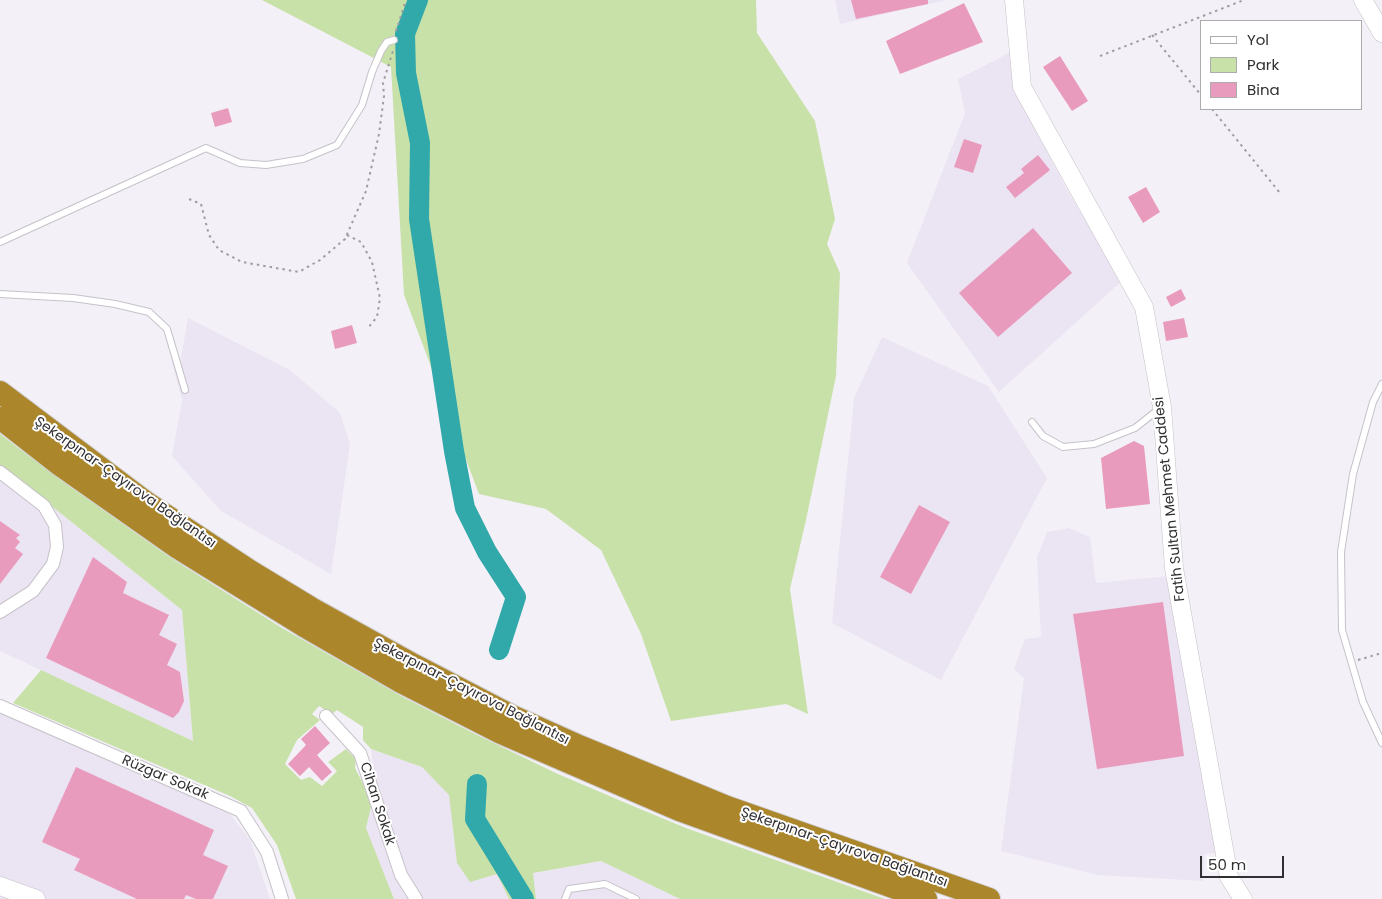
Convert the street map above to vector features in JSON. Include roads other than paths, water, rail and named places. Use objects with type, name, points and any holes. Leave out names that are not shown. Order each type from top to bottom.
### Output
[{"type":"highway","name":"Şekerpınar-Çayırova Bağlantısı","points":[[0,392],[72,448],[148,503],[250,571],[310,608],[512,716],[588,750],[727,807],[989,899]]},
{"type":"highway","name":"Şekerpınar-Çayırova Bağlantısı","points":[[0,418],[60,465],[178,548],[304,626],[409,686],[501,733],[679,810],[926,899]]},
{"type":"street","name":"Fatih Sultan Mehmet Caddesi","points":[[1014,0],[1022,88],[1144,307],[1162,407],[1174,568],[1229,877],[1243,899]]},
{"type":"street","points":[[1363,0],[1382,33]]},
{"type":"street","points":[[0,472],[44,506],[55,525],[56,547],[53,564],[33,591],[0,612]]},
{"type":"street","name":"Rüzgar Sokak","points":[[0,706],[241,810],[267,852],[282,899]]},
{"type":"street","name":"Cihan Sokak","points":[[326,716],[360,753],[401,875],[416,899]]},
{"type":"street","points":[[0,886],[36,899]]},
{"type":"lane","points":[[0,242],[206,148],[240,163],[266,165],[303,159],[337,145],[362,105],[372,72],[381,51],[387,42],[394,40]]},
{"type":"lane","points":[[0,294],[73,298],[150,312],[166,329],[185,390]]},
{"type":"lane","points":[[1382,384],[1373,402],[1353,474],[1341,552],[1342,630],[1363,702],[1382,743]]},
{"type":"lane","points":[[1032,422],[1043,436],[1063,447],[1094,444],[1135,428],[1162,407]]},
{"type":"lane","points":[[565,899],[569,889],[605,884],[636,899]]},
{"type":"waterway","points":[[418,0],[405,34],[406,73],[420,143],[419,219],[454,451],[465,508],[487,552],[516,597],[499,650]]},
{"type":"waterway","points":[[477,784],[475,819],[524,899]]}]
